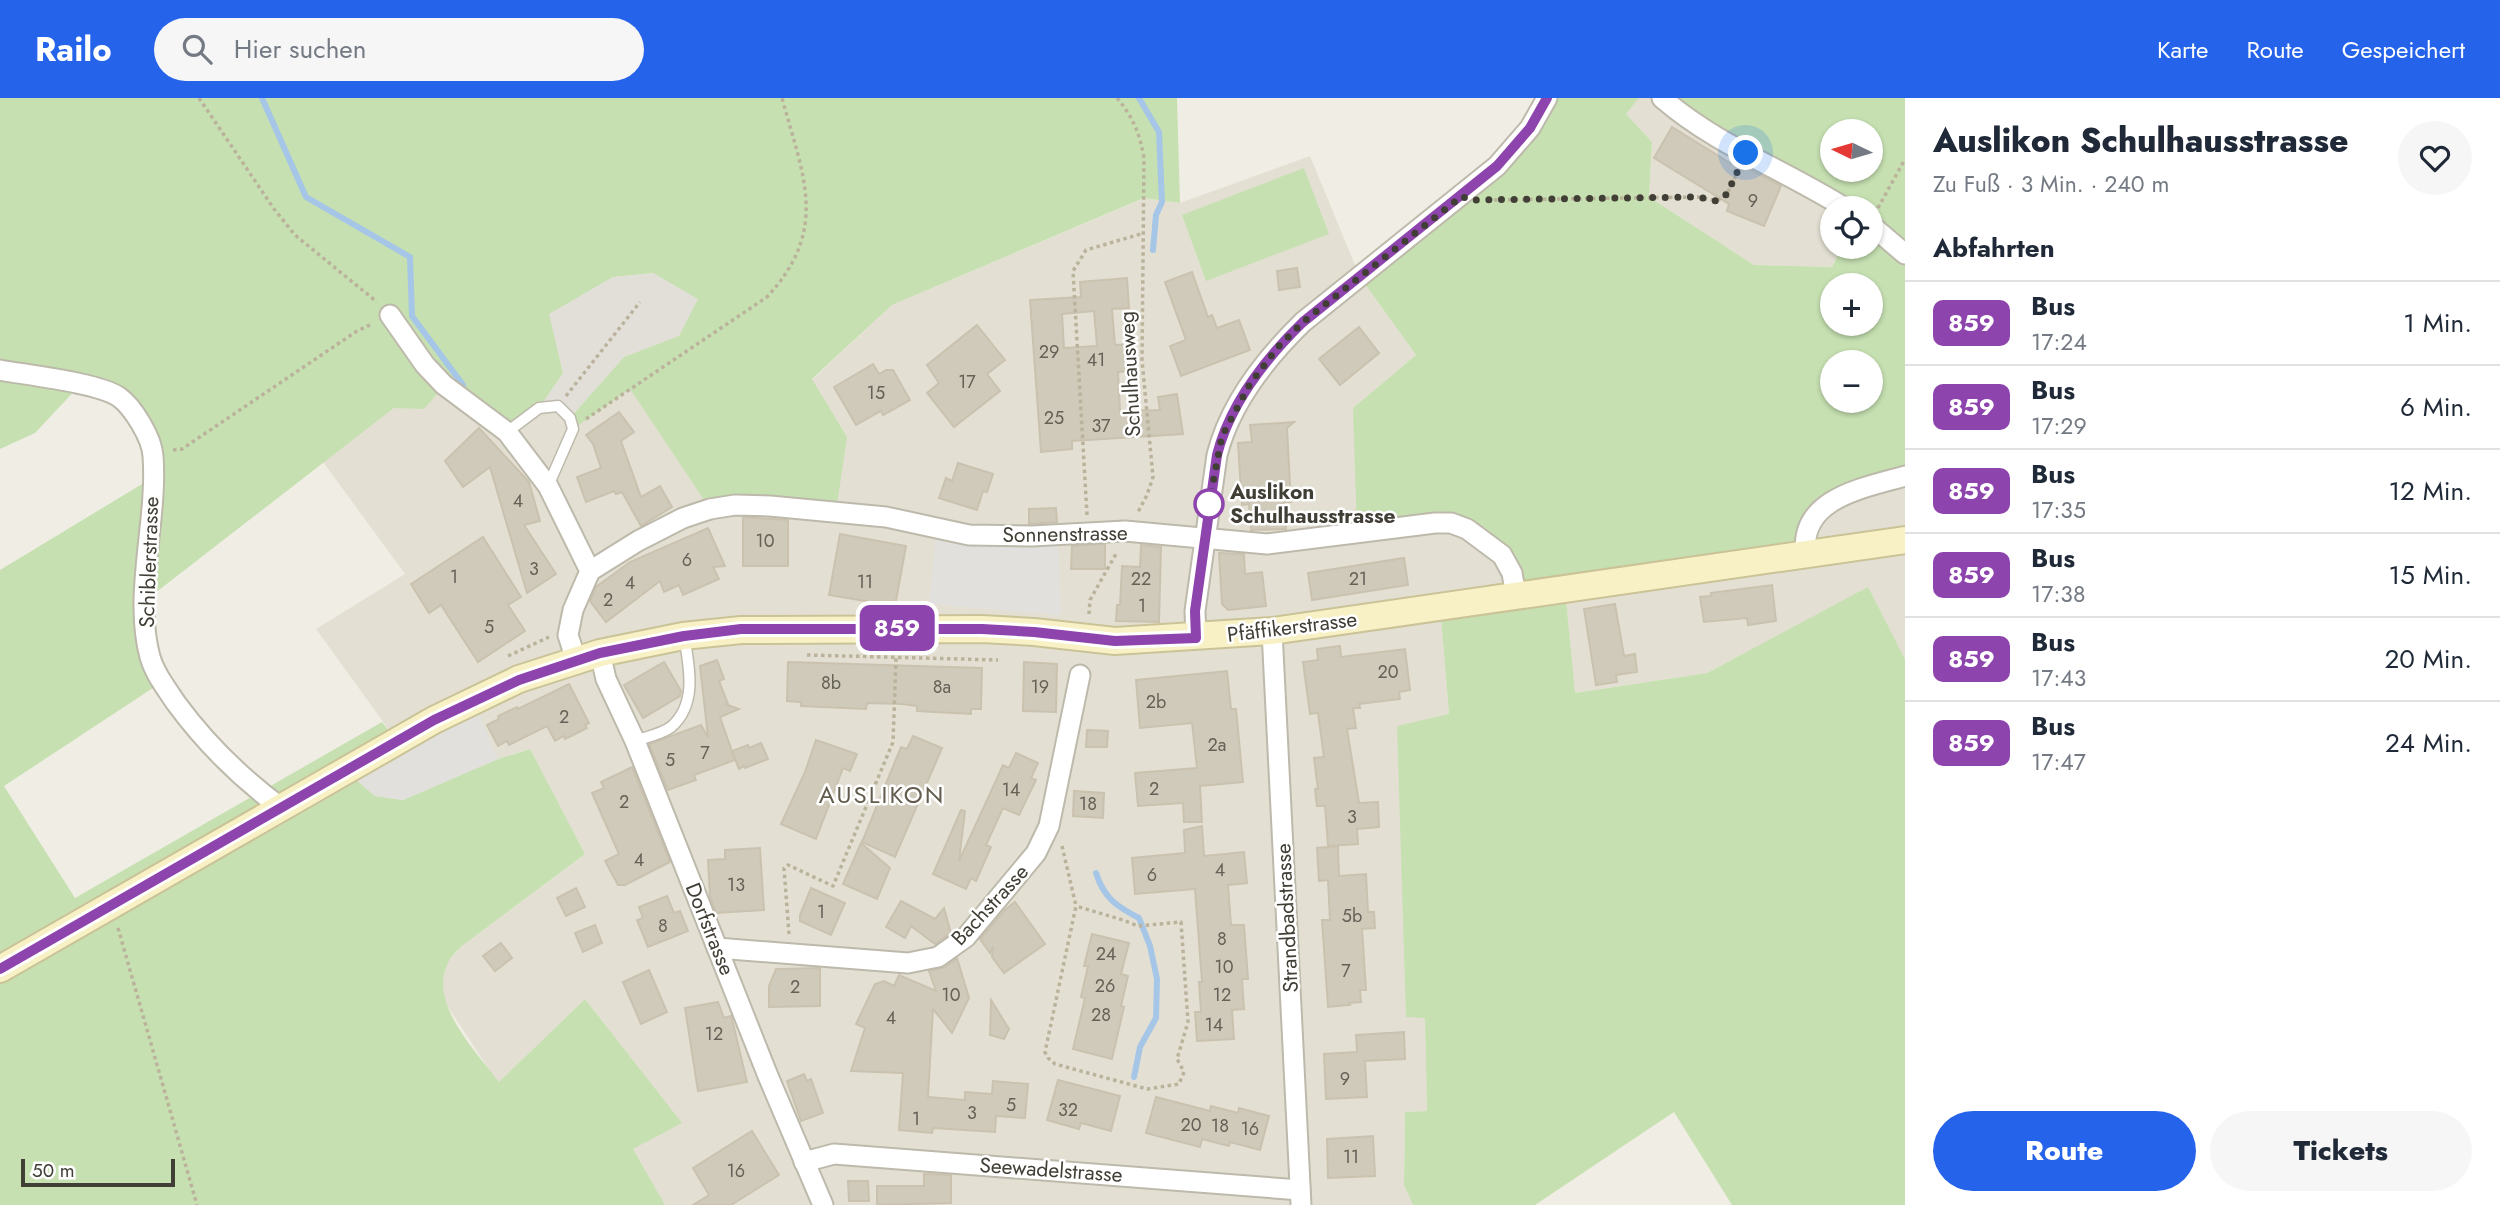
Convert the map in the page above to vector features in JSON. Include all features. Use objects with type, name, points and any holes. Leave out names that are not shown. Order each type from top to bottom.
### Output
[{"type":"main road","name":"Pfäffikerstrasse","points":[[0,969],[280,807],[473,700],[519,680],[588,657],[684,636],[741,629],[929,628],[1034,632],[1115,641],[1196,638],[1272,631],[1905,540]]},
{"type":"street","points":[[1196,638],[1195,611],[1213,474],[1222,436],[1236,407],[1278,347],[1303,322],[1462,196],[1505,157],[1530,128],[1547,98]]},
{"type":"street","points":[[1662,98],[1719,139],[1825,196]]},
{"type":"street","points":[[1883,228],[1905,254]]},
{"type":"street","points":[[390,315],[425,365],[444,385],[507,432],[548,486],[590,571]]},
{"type":"street","name":"Schiblerstrasse","points":[[0,370],[80,384],[118,397],[139,420],[153,453],[145,600],[150,659],[162,682],[194,728],[219,756],[280,807]]},
{"type":"street","points":[[1806,555],[1806,530],[1814,516],[1826,505],[1852,491],[1905,476]]},
{"type":"street","name":"Sonnenstrasse","points":[[590,571],[638,541],[683,518],[710,509],[736,505],[886,517],[969,535],[1032,536],[1125,531],[1268,544],[1419,524],[1451,523],[1467,529],[1502,555],[1512,573],[1516,596]]},
{"type":"street","name":"Dorfstrasse","points":[[590,571],[573,610],[568,635],[606,679],[635,741],[823,1205]]},
{"type":"street","name":"Strandbadstrasse","points":[[1272,631],[1301,1198]]},
{"type":"street","name":"Bachstrasse","points":[[717,948],[908,963],[938,957],[966,937],[1036,853],[1043,839],[1049,825],[1080,675]]},
{"type":"street","name":"Seewadelstrasse","points":[[804,1162],[834,1154],[1301,1198]]},
{"type":"lane","points":[[507,432],[539,408],[558,406],[570,418],[573,429],[548,486]]},
{"type":"lane","points":[[635,741],[670,728],[682,715],[689,695],[691,674],[684,636]]},
{"type":"path","points":[[153,453],[182,449],[358,331],[390,315],[368,293],[309,249],[295,235],[274,209],[199,98]]},
{"type":"path","points":[[573,429],[767,297],[785,277],[799,254],[805,230],[807,203],[804,178],[782,98]]},
{"type":"path","name":"Schulhausweg","points":[[1086,639],[1090,600],[1124,539],[1125,531],[1147,495],[1153,477],[1142,360],[1144,158],[1140,134],[1129,112],[1117,98]]},
{"type":"path","points":[[1462,196],[1468,200],[1698,197],[1717,201],[1727,194],[1746,153]]},
{"type":"path","points":[[1883,201],[1905,159]]},
{"type":"path","points":[[1088,531],[1073,271],[1086,250],[1144,233]]},
{"type":"path","points":[[558,406],[639,302]]},
{"type":"path","points":[[798,655],[998,660]]},
{"type":"path","points":[[790,953],[784,868],[788,865],[833,886],[893,742],[895,658]]},
{"type":"path","points":[[1043,839],[1063,846],[1076,906],[1045,1052],[1048,1058],[1055,1064],[1147,1089],[1179,1084],[1184,1072],[1177,1059],[1188,1022],[1181,922],[1138,926],[1076,906]]},
{"type":"path","points":[[119,929],[197,1205]]},
{"type":"shaded area","points":[[1639,98],[1662,98],[1820,200],[1820,259],[1836,259],[1832,267],[1754,265],[1649,197],[1652,142],[1626,114]]},
{"type":"shaded area","points":[[1310,156],[1360,277],[1416,355],[1353,408],[1467,529],[1502,555],[1516,596],[1440,607],[1449,714],[1406,1017],[1425,1017],[1427,1111],[1405,1112],[1404,1185],[1413,1205],[665,1205],[632,1149],[681,1123],[585,999],[498,1083],[446,1004],[442,983],[448,961],[462,946],[585,854],[529,749],[498,759],[403,800],[397,741],[316,629],[405,574],[323,462],[394,408],[424,408],[444,385],[539,408],[558,406],[573,428],[630,388],[710,509],[847,437],[812,380],[892,305],[1145,198],[1180,203]]},
{"type":"shaded area","points":[[653,273],[699,298],[680,336],[624,357],[570,418],[558,406],[539,408],[563,373],[548,314],[613,277]]},
{"type":"shaded area","points":[[1905,477],[1905,659],[1868,588],[1707,673],[1574,693],[1565,589]]},
{"type":"shaded area","points":[[936,538],[973,543],[1058,539],[1061,615],[929,604]]},
{"type":"shaded area","points":[[473,700],[498,759],[403,800],[375,796],[346,771]]},
{"type":"green space","points":[[0,98],[1177,98],[1180,203],[1144,198],[892,305],[812,379],[847,437],[836,512],[710,509],[630,389],[573,429],[570,418],[624,357],[679,336],[698,299],[653,273],[613,277],[549,314],[563,373],[539,408],[507,432],[445,385],[424,409],[394,408],[146,600],[162,682],[4,786],[75,898],[382,722],[397,741],[346,771],[375,796],[403,800],[498,759],[530,749],[585,854],[456,952],[449,961],[444,979],[444,995],[449,1010],[467,1042],[499,1082],[585,999],[682,1123],[633,1149],[665,1205],[0,1205],[0,570],[152,478],[139,420],[81,384],[35,433],[0,449]]},
{"type":"green space","points":[[1547,98],[1639,98],[1626,114],[1652,142],[1649,197],[1754,265],[1832,267],[1836,259],[1883,259],[1883,196],[1825,196],[1662,98],[1905,98],[1905,477],[1826,505],[1806,555],[1565,589],[1575,693],[1707,673],[1868,587],[1905,659],[1905,1205],[1732,1205],[1674,1112],[1535,1205],[1413,1205],[1404,1185],[1405,1112],[1427,1111],[1425,1018],[1406,1017],[1397,726],[1449,714],[1441,619],[1515,597],[1512,573],[1467,529],[1357,533],[1353,408],[1416,355],[1360,277],[1462,196]]},
{"type":"green space","points":[[1304,168],[1329,234],[1206,281],[1182,215]]},
{"type":"building","points":[[1672,127],[1743,171],[1745,167],[1781,186],[1764,226],[1727,211],[1729,204],[1654,158]]},
{"type":"building","points":[[1297,268],[1300,287],[1279,290],[1277,271]]},
{"type":"building","points":[[1192,272],[1208,317],[1212,315],[1217,328],[1239,320],[1250,350],[1181,376],[1170,346],[1186,340],[1165,282]]},
{"type":"building","points":[[1127,278],[1129,308],[1112,309],[1115,345],[1130,344],[1131,371],[1118,372],[1120,411],[1160,410],[1158,397],[1177,394],[1183,434],[1072,441],[1072,449],[1041,452],[1030,300],[1081,297],[1080,282]],"holes":[[[1094,311],[1097,346],[1064,348],[1062,314]]]},
{"type":"building","points":[[977,325],[1005,360],[987,374],[1000,391],[954,427],[927,393],[939,383],[927,365]]},
{"type":"building","points":[[1359,327],[1379,353],[1340,385],[1319,359]]},
{"type":"building","points":[[873,364],[879,374],[893,370],[910,400],[883,415],[881,411],[856,425],[834,387]]},
{"type":"building","points":[[619,412],[634,432],[621,441],[641,497],[660,486],[672,507],[641,526],[622,492],[616,494],[614,491],[586,502],[577,477],[601,468],[593,444],[586,435]]},
{"type":"building","points":[[1294,422],[1287,428],[1291,502],[1284,502],[1286,529],[1251,530],[1249,504],[1242,505],[1238,443],[1252,442],[1250,425]]},
{"type":"building","points":[[479,428],[529,482],[540,521],[524,525],[556,574],[527,593],[490,467],[463,487],[445,461]]},
{"type":"building","points":[[958,463],[993,474],[987,492],[983,491],[977,510],[939,498],[946,478],[952,481]]},
{"type":"building","points":[[1056,508],[1057,522],[1029,524],[1029,509]]},
{"type":"building","points":[[743,517],[788,520],[788,566],[743,566]]},
{"type":"building","points":[[708,528],[725,566],[713,567],[719,579],[683,595],[679,585],[664,592],[660,581],[606,622],[590,601],[596,587],[630,562]]},
{"type":"building","points":[[840,534],[906,546],[895,606],[829,595]]},
{"type":"building","points":[[483,537],[521,597],[508,605],[525,631],[478,662],[441,605],[429,613],[411,584]]},
{"type":"building","points":[[1105,544],[1105,569],[1071,569],[1072,546]]},
{"type":"building","points":[[1141,545],[1161,547],[1159,622],[1116,621],[1117,605],[1120,605],[1122,566],[1140,567]]},
{"type":"building","points":[[1219,553],[1244,554],[1245,574],[1262,572],[1266,606],[1228,610],[1222,604]]},
{"type":"building","points":[[1404,558],[1408,585],[1312,600],[1308,573]]},
{"type":"building","points":[[1772,585],[1776,621],[1748,625],[1747,618],[1704,622],[1700,597],[1711,596],[1711,593]]},
{"type":"building","points":[[1615,604],[1624,656],[1635,654],[1637,672],[1616,675],[1617,682],[1596,685],[1584,609]]},
{"type":"building","points":[[1340,646],[1341,657],[1405,649],[1410,690],[1399,692],[1400,699],[1359,704],[1360,708],[1353,708],[1356,728],[1347,729],[1359,803],[1378,802],[1379,827],[1357,829],[1358,844],[1328,846],[1325,806],[1317,806],[1315,789],[1318,789],[1314,758],[1324,757],[1318,713],[1310,714],[1303,662],[1318,660],[1317,649]]},
{"type":"building","points":[[717,660],[724,679],[719,681],[728,704],[725,704],[739,709],[720,717],[735,760],[694,775],[696,780],[668,790],[649,744],[701,725],[708,737],[700,666]]},
{"type":"building","points":[[664,662],[681,691],[680,696],[643,718],[624,685]]},
{"type":"building","points":[[788,662],[982,668],[981,709],[971,709],[971,714],[917,711],[917,706],[902,704],[867,703],[866,709],[801,706],[801,702],[787,701]]},
{"type":"building","points":[[1024,662],[1057,664],[1056,712],[1023,711]]},
{"type":"building","points":[[1227,671],[1231,709],[1236,709],[1243,782],[1200,786],[1202,822],[1184,822],[1183,803],[1138,806],[1135,773],[1197,768],[1192,723],[1140,728],[1136,680]]},
{"type":"building","points":[[569,684],[589,723],[585,725],[587,728],[555,741],[547,726],[509,745],[507,741],[498,746],[487,725],[499,719],[498,716]]},
{"type":"building","points":[[1087,730],[1108,731],[1107,747],[1086,747]]},
{"type":"building","points":[[913,736],[942,748],[895,857],[862,842],[901,747],[907,749]]},
{"type":"building","points":[[816,740],[857,754],[850,771],[843,768],[816,839],[781,824],[805,772]]},
{"type":"building","points":[[761,743],[768,759],[739,769],[732,751]]},
{"type":"building","points":[[1016,753],[1038,763],[1031,778],[1036,780],[1019,815],[1003,808],[986,845],[991,847],[976,881],[971,878],[966,889],[933,874],[961,810],[965,811],[959,861],[1003,765],[1009,768]]},
{"type":"building","points":[[632,767],[670,862],[625,885],[618,885],[605,861],[619,854],[592,793],[604,788],[601,782]]},
{"type":"building","points":[[1074,791],[1104,793],[1103,818],[1073,816]]},
{"type":"building","points":[[1202,826],[1204,856],[1244,852],[1247,883],[1228,885],[1231,925],[1244,925],[1248,979],[1242,979],[1244,1009],[1232,1010],[1234,1039],[1197,1041],[1195,1012],[1201,1012],[1199,982],[1202,982],[1195,889],[1135,894],[1132,858],[1185,853],[1184,830]]},
{"type":"building","points":[[861,843],[890,868],[877,899],[843,884]]},
{"type":"building","points":[[1338,846],[1339,876],[1366,874],[1368,912],[1374,912],[1375,928],[1362,929],[1366,990],[1360,990],[1361,1002],[1328,1007],[1322,920],[1330,920],[1328,880],[1319,881],[1317,848]]},
{"type":"building","points":[[760,848],[764,910],[716,913],[710,896],[708,860],[725,859],[725,850]]},
{"type":"building","points":[[576,888],[585,907],[566,916],[557,898]]},
{"type":"building","points":[[811,888],[845,903],[831,935],[800,921]]},
{"type":"building","points":[[667,896],[674,913],[680,911],[688,931],[648,947],[637,920],[643,918],[639,907]]},
{"type":"building","points":[[901,901],[935,919],[944,908],[951,933],[935,944],[911,926],[905,938],[886,927]]},
{"type":"building","points":[[1015,902],[1045,944],[1004,973],[992,957],[993,946],[990,953],[980,939]]},
{"type":"building","points":[[595,925],[602,943],[583,952],[575,933]]},
{"type":"building","points":[[1092,934],[1129,943],[1121,974],[1128,976],[1121,1006],[1124,1007],[1112,1059],[1073,1049],[1085,998],[1081,997],[1088,966],[1084,966]]},
{"type":"building","points":[[501,943],[512,958],[495,971],[483,956]]},
{"type":"building","points":[[957,958],[969,998],[952,1033],[933,1009],[928,1097],[965,1100],[965,1092],[992,1094],[993,1081],[1028,1084],[1025,1118],[996,1116],[995,1132],[933,1128],[932,1133],[899,1130],[903,1073],[851,1071],[865,1028],[856,1024],[875,984],[884,981],[894,986],[899,975],[936,991],[929,971],[945,967]]},
{"type":"building","points":[[820,968],[820,1006],[769,1007],[769,986],[776,969]]},
{"type":"building","points":[[649,970],[667,1012],[641,1024],[623,982]]},
{"type":"building","points":[[991,1000],[1009,1029],[1004,1039],[990,1035]]},
{"type":"building","points":[[718,1002],[724,1018],[731,1016],[747,1082],[698,1091],[685,1008]]},
{"type":"building","points":[[1404,1032],[1405,1059],[1365,1061],[1367,1097],[1326,1099],[1324,1054],[1357,1052],[1356,1035]]},
{"type":"building","points":[[804,1074],[807,1081],[811,1079],[823,1113],[801,1121],[787,1081]]},
{"type":"building","points":[[1058,1080],[1120,1096],[1111,1131],[1081,1123],[1079,1129],[1047,1120]]},
{"type":"building","points":[[1156,1097],[1210,1111],[1211,1106],[1238,1113],[1239,1108],[1269,1116],[1260,1150],[1230,1142],[1229,1146],[1202,1139],[1200,1147],[1146,1133]]},
{"type":"building","points":[[752,1131],[779,1175],[731,1205],[693,1205],[709,1195],[693,1168]]},
{"type":"building","points":[[1373,1136],[1375,1176],[1328,1178],[1327,1139]]},
{"type":"building","points":[[924,1174],[951,1175],[951,1203],[877,1205],[877,1186],[924,1186]]},
{"type":"building","points":[[848,1181],[868,1181],[869,1201],[849,1201]]},
{"type":"waterway","points":[[262,98],[306,197],[410,257],[412,316],[463,385]]},
{"type":"waterway","points":[[1139,98],[1159,132],[1162,202],[1156,215],[1153,250]]},
{"type":"waterway","points":[[1096,873],[1103,889],[1112,900],[1139,918],[1150,946],[1157,979],[1156,1018],[1140,1047],[1134,1077]]},
{"type":"bus line","name":"859","points":[[0,969],[434,720],[519,680],[600,653],[641,643],[741,629],[982,629],[1115,641],[1196,638],[1195,611],[1217,455],[1222,436],[1250,384],[1278,347],[1303,322],[1497,166],[1530,128],[1547,98]]},
{"type":"place","name":"Auslikon Schulhausstrasse","points":[[1209,504]]},
{"type":"district","name":"AUSLIKON","points":[[882,794]]},
{"type":"route","points":[[1209,504],[1222,436],[1250,384],[1278,347],[1303,322],[1462,196],[1468,200],[1698,197],[1717,201],[1727,194],[1746,153]]}]
